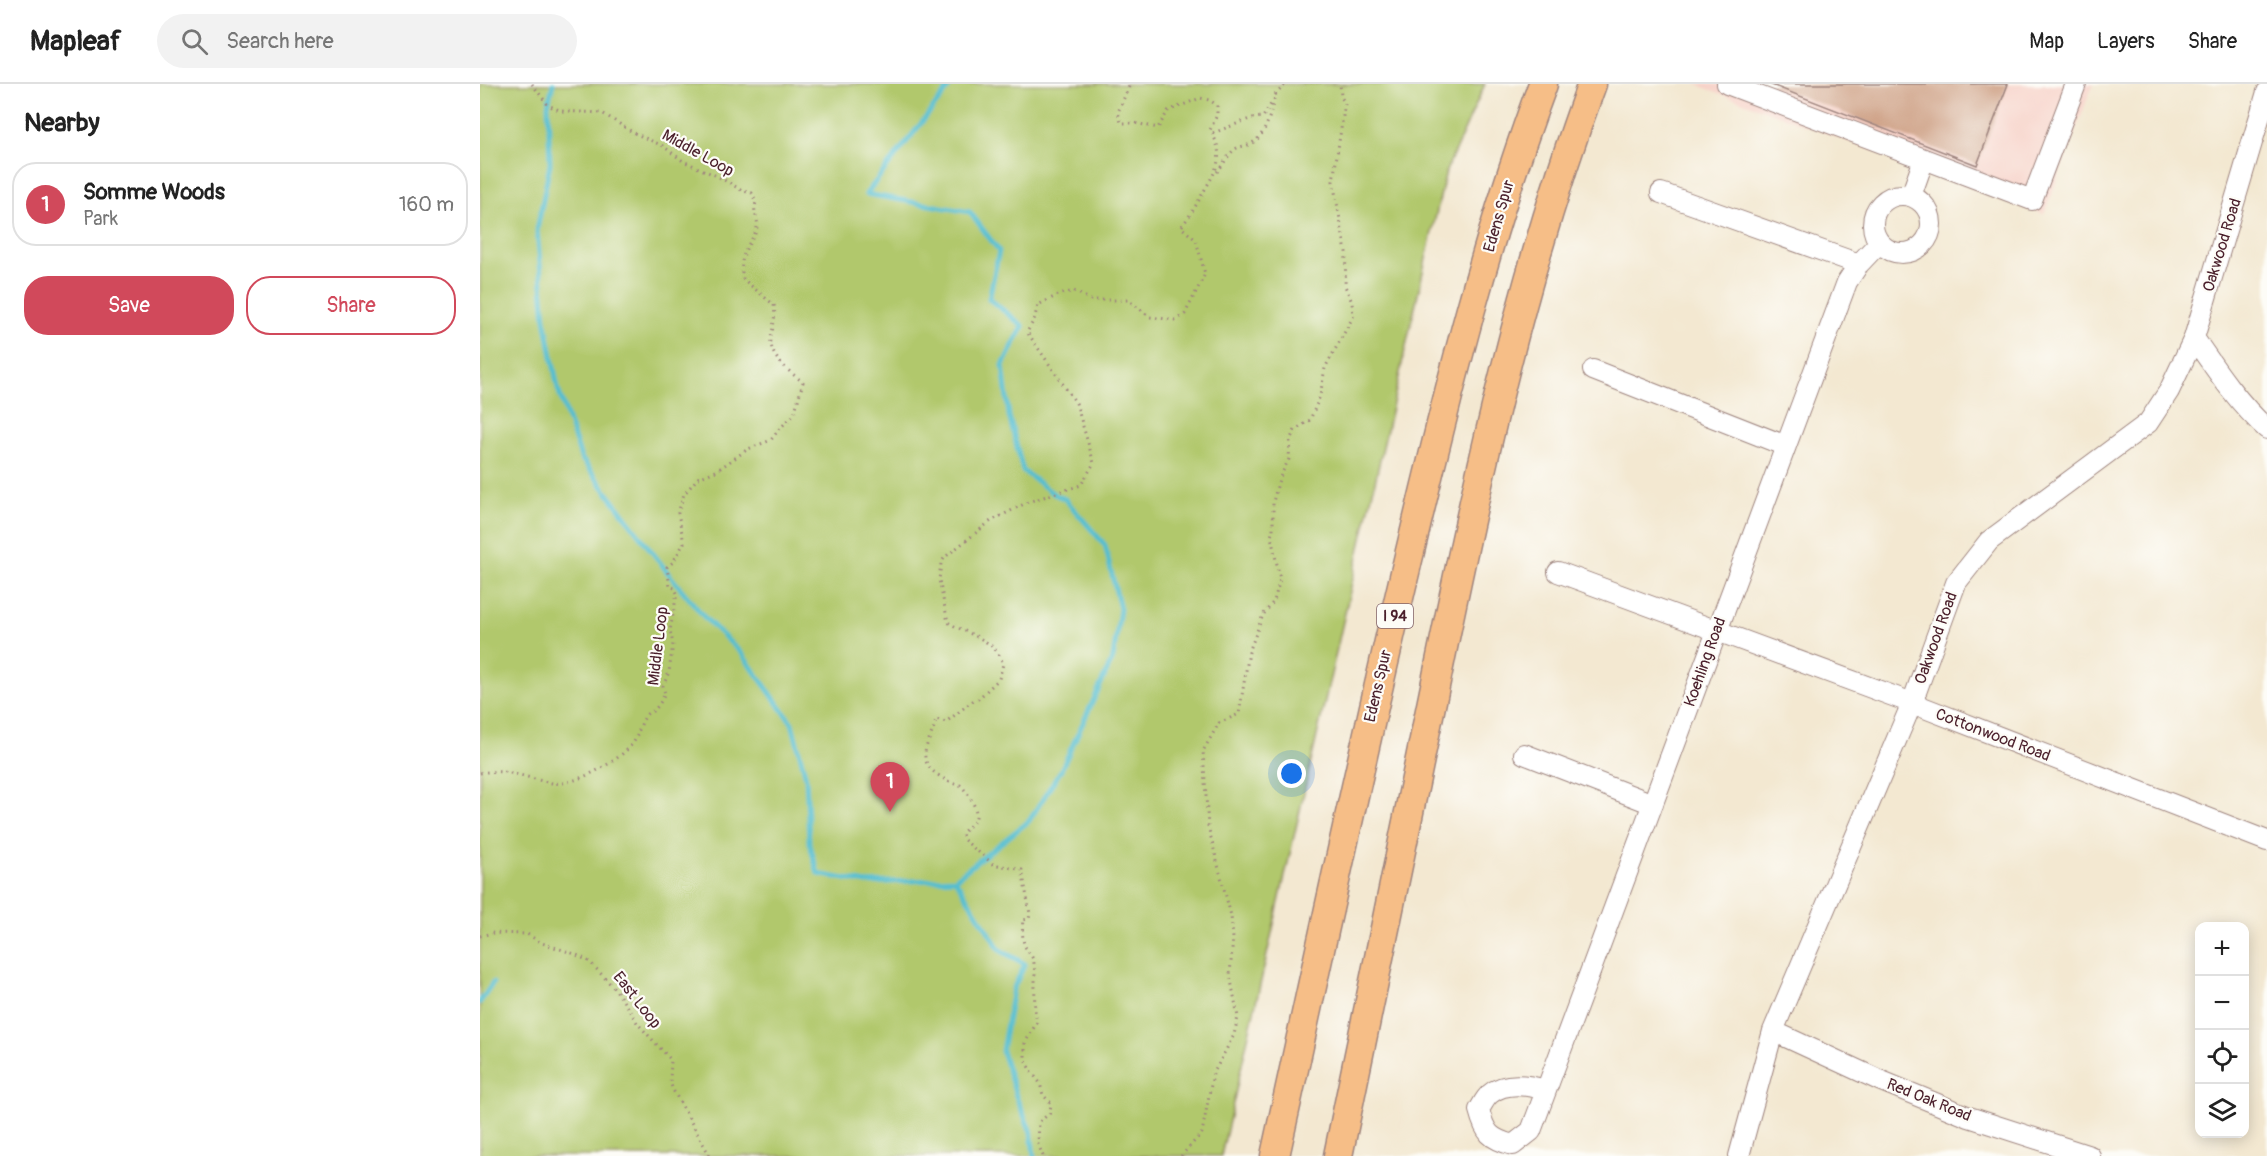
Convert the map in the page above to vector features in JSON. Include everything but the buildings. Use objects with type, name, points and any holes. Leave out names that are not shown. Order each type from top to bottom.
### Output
[{"type":"highway","name":"Edens Spur","points":[[1275,1156],[1373,705],[1454,368],[1518,150],[1543,84]]},
{"type":"highway","points":[[1338,1156],[1468,527],[1508,362],[1562,167],[1593,84]]},
{"type":"street","points":[[1727,84],[2032,200],[2076,84]]},
{"type":"street","name":"Oakwood Road","points":[[1739,1156],[1773,1031],[1912,703],[1956,583],[1989,541],[2148,423],[2169,391],[2194,338],[2267,93]]},
{"type":"street","points":[[1911,196],[1924,159]]},
{"type":"street","points":[[1661,193],[1859,264]]},
{"type":"street","points":[[1896,196],[1911,196],[1927,208],[1931,227],[1929,237],[1915,251],[1906,254],[1896,253],[1879,243],[1874,234],[1874,214],[1887,199],[1896,196]]},
{"type":"street","name":"Koehling Road","points":[[1546,1090],[1847,282],[1859,264],[1879,243]]},
{"type":"street","points":[[2194,338],[2222,379],[2254,418],[2267,429]]},
{"type":"street","points":[[1593,370],[1786,446]]},
{"type":"street","name":"Cottonwood Road","points":[[1558,572],[1912,703],[2267,841]]},
{"type":"street","points":[[1524,754],[1653,804]]},
{"type":"street","name":"Red Oak Road","points":[[1773,1031],[1879,1080],[1969,1117],[2090,1156]]},
{"type":"path","name":"Middle Loop","points":[[480,773],[497,770],[532,776],[554,783],[568,783],[607,766],[628,749],[635,740],[646,715],[655,709],[665,694],[663,686],[669,672],[673,644],[670,630],[677,593],[675,588],[670,587],[667,567],[673,562],[684,543],[678,513],[684,494],[698,478],[716,471],[748,449],[771,441],[780,428],[794,415],[803,382],[781,366],[771,342],[774,305],[742,279],[741,266],[744,252],[758,225],[753,209],[756,203],[752,193],[742,191],[683,161],[663,146],[634,133],[602,113],[561,111],[548,105],[532,84]]},
{"type":"path","points":[[1130,84],[1118,111],[1121,123],[1135,123],[1158,128],[1168,111],[1200,98],[1217,105],[1217,115],[1210,130],[1217,142],[1219,154],[1216,173]]},
{"type":"path","points":[[1212,133],[1252,118],[1263,117],[1276,93],[1286,84]]},
{"type":"path","points":[[1181,1156],[1202,1133],[1213,1074],[1234,1035],[1238,1017],[1230,975],[1233,938],[1231,916],[1208,826],[1203,751],[1219,723],[1239,714],[1249,652],[1263,615],[1274,601],[1280,579],[1271,536],[1273,502],[1279,479],[1289,459],[1290,440],[1295,430],[1310,420],[1320,396],[1325,368],[1353,317],[1352,302],[1345,285],[1346,252],[1333,181],[1345,103],[1341,97],[1340,84]]},
{"type":"path","points":[[1043,1156],[1038,1144],[1039,1122],[1050,1113],[1051,1103],[1043,1095],[1040,1083],[1030,1070],[1024,1052],[1025,1043],[1037,1022],[1034,1005],[1034,963],[1031,953],[1025,948],[1022,927],[1023,920],[1029,919],[1030,914],[1022,870],[993,864],[964,840],[962,834],[975,819],[977,812],[960,785],[951,784],[929,769],[924,760],[936,720],[946,723],[978,699],[999,679],[1003,663],[996,650],[987,643],[948,622],[939,580],[941,563],[957,546],[992,521],[1028,502],[1081,485],[1094,463],[1076,403],[1027,332],[1034,320],[1038,305],[1058,295],[1074,291],[1091,300],[1128,300],[1150,317],[1175,320],[1185,314],[1205,274],[1196,240],[1181,227],[1232,151],[1252,144],[1261,133],[1266,125],[1276,93]]},
{"type":"path","name":"East Loop","points":[[480,936],[493,933],[527,934],[590,962],[616,990],[638,1024],[671,1060],[670,1082],[673,1090],[710,1156]]},
{"type":"shaded area","points":[[1695,84],[2093,84],[2044,214]]},
{"type":"green space","points":[[480,84],[1485,84],[1446,171],[1221,1156],[480,1156]]},
{"type":"waterway","points":[[553,84],[548,105],[550,164],[537,230],[545,319],[558,389],[581,458],[668,573],[705,618],[742,654],[792,723],[806,778],[809,841],[818,874],[867,883],[955,879],[1029,821],[1061,770],[1113,658],[1120,609],[1105,545],[1065,499],[1054,494],[1023,471],[1009,416],[1003,365],[1023,326],[989,299],[999,251],[970,212],[866,194],[951,85]]},
{"type":"waterway","points":[[955,879],[1000,950],[1025,964],[1013,989],[1002,1051],[1017,1099],[1031,1132],[1034,1156]]},
{"type":"waterway","points":[[480,1002],[493,983]]},
{"type":"place","name":"Somme Woods","points":[[890,812]]}]
